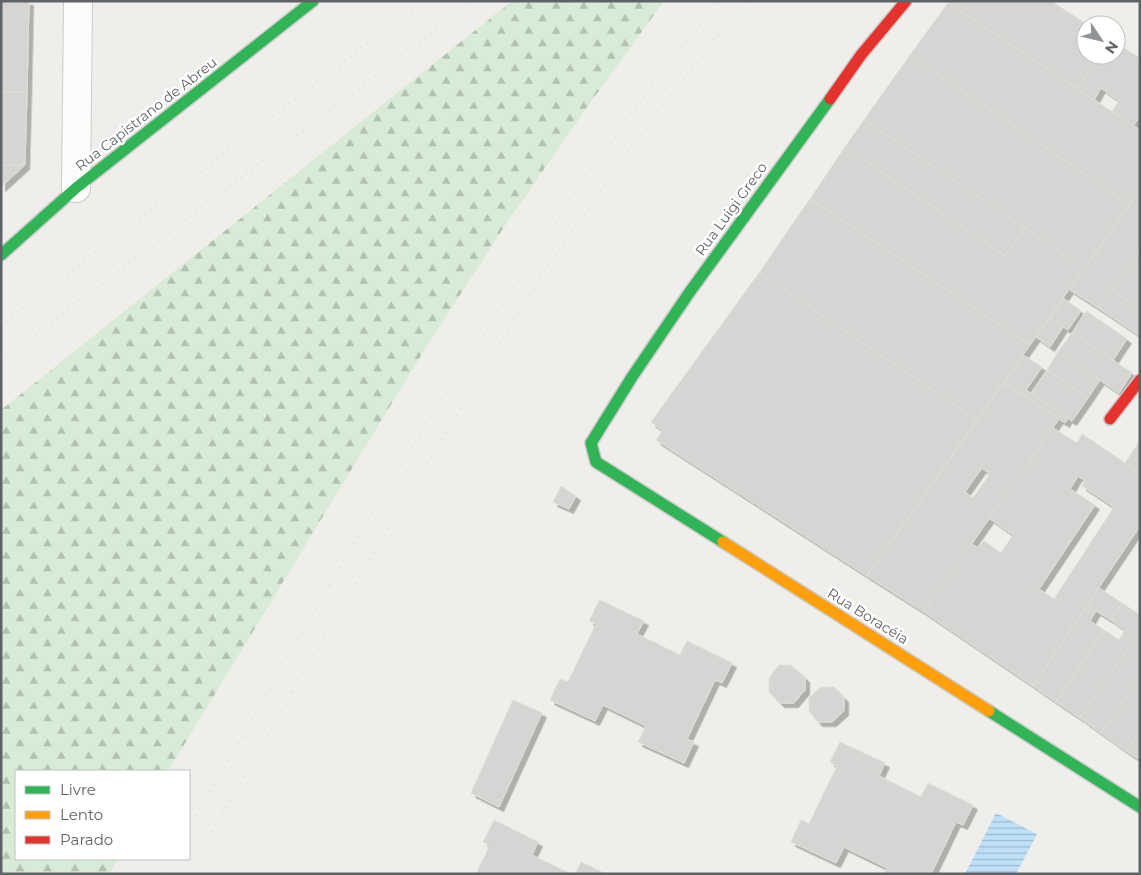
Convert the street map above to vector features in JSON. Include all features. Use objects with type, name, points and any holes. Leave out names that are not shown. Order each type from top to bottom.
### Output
[{"type":"street","points":[[76,188],[78,1]]},
{"type":"street","name":"Rua Capistrano de Abreu","points":[[1,255],[76,188],[313,1]]},
{"type":"street","name":"Rua Luigi Greco","points":[[591,443],[632,377],[689,293],[861,55],[906,1]]},
{"type":"street","points":[[1110,419],[1140,380]]},
{"type":"street","name":"Rua Boracéia","points":[[591,443],[596,462],[1140,807]]},
{"type":"green space","points":[[512,1],[664,1],[506,224],[423,352],[169,770],[15,770],[15,860],[117,860],[109,874],[1,874],[1,410]]},
{"type":"water","points":[[996,813],[1037,834],[1016,874],[965,874]]},
{"type":"building","points":[[1,1],[29,1],[27,92],[1,92]]},
{"type":"building","points":[[950,1],[1051,1],[1076,17],[1076,65],[1093,65],[1077,89],[948,3]]},
{"type":"building","points":[[948,3],[1140,130],[1140,191],[1130,205],[910,55]]},
{"type":"building","points":[[1126,49],[1140,58],[1140,116],[1133,126],[1112,111],[1119,101],[1101,88],[1094,100],[1077,89],[1093,65],[1126,65]]},
{"type":"building","points":[[910,55],[1130,205],[1084,268],[864,120]]},
{"type":"building","points":[[1,92],[27,92],[25,165],[1,165]]},
{"type":"building","points":[[864,120],[1025,228],[1005,256],[845,147]]},
{"type":"building","points":[[845,147],[1005,256],[1025,228],[1084,268],[1030,345],[810,199]]},
{"type":"building","points":[[1,165],[25,165],[1,187]]},
{"type":"building","points":[[1140,191],[1140,252],[1100,309],[1070,290]]},
{"type":"building","points":[[810,199],[1030,345],[977,420],[759,273]]},
{"type":"building","points":[[1140,252],[1140,309],[1112,291]]},
{"type":"building","points":[[759,273],[977,420],[867,576],[656,440],[663,430],[651,422]]},
{"type":"building","points":[[1112,291],[1140,309],[1140,336],[1100,309]]},
{"type":"building","points":[[1063,298],[1081,311],[1068,330],[1050,318]]},
{"type":"building","points":[[1086,311],[1127,339],[1113,360],[1072,333]]},
{"type":"building","points":[[1050,318],[1063,327],[1050,347],[1036,337]]},
{"type":"building","points":[[1072,333],[1132,373],[1119,393],[1058,352]]},
{"type":"building","points":[[1058,352],[1100,380],[1088,398],[1047,370]]},
{"type":"building","points":[[1023,355],[1042,367],[1026,390],[1068,418],[1065,423],[1004,383]]},
{"type":"building","points":[[1047,370],[1088,398],[1072,421],[1031,393]]},
{"type":"building","points":[[1004,383],[1059,419],[924,612],[867,576]],"holes":[[[982,468],[990,474],[973,498],[965,492]]]},
{"type":"building","points":[[1053,428],[1077,443],[1082,434],[1140,473],[1140,526],[1033,686],[924,612],[971,543],[978,548],[984,541],[1001,553],[1013,535],[989,518]],"holes":[[[1078,476],[1085,481],[1082,486],[1114,507],[1054,599],[1039,589],[1095,505],[1070,489]]]},
{"type":"building","points":[[1140,441],[1140,473],[1125,463]]},
{"type":"building","points":[[561,486],[576,496],[569,509],[553,502]]},
{"type":"building","points":[[1099,588],[1122,603],[1111,620],[1096,611],[1090,621],[1104,630],[1056,702],[1033,686]]},
{"type":"building","points":[[600,600],[644,621],[637,634],[680,655],[687,641],[732,663],[722,683],[715,680],[687,739],[694,742],[684,763],[638,742],[646,726],[603,705],[595,721],[550,700],[560,679],[568,682],[596,624],[589,621]]},
{"type":"building","points":[[1122,603],[1140,615],[1140,631],[1080,718],[1056,702],[1104,630],[1119,640],[1125,630],[1111,620]]},
{"type":"building","points":[[1140,631],[1140,679],[1101,733],[1080,718]]},
{"type":"building","points":[[779,665],[791,665],[805,678],[805,690],[794,703],[780,703],[769,692],[769,678]]},
{"type":"building","points":[[1140,679],[1140,731],[1126,751],[1101,733]]},
{"type":"building","points":[[821,687],[834,687],[844,698],[844,711],[832,722],[818,722],[809,711],[809,698]]},
{"type":"building","points":[[513,700],[542,713],[499,807],[471,793]]},
{"type":"building","points":[[1140,731],[1140,760],[1126,751]]},
{"type":"building","points":[[840,742],[885,763],[879,776],[921,797],[928,783],[973,805],[963,825],[956,822],[931,874],[884,874],[887,868],[844,847],[836,863],[791,842],[801,820],[809,824],[837,766],[830,762]]},
{"type":"building","points":[[494,820],[538,842],[532,855],[571,874],[476,874],[490,845],[483,842]]},
{"type":"building","points":[[581,862],[606,874],[575,874]]},
{"type":"railway","points":[[1,326],[423,1]]},
{"type":"railway","points":[[1,360],[474,1]]},
{"type":"railway","points":[[190,826],[383,493],[589,172],[678,51],[719,1]]},
{"type":"railway","points":[[187,874],[396,514],[544,272],[643,131],[744,1]]},
{"type":"railway","points":[[162,874],[170,860]]},
{"type":"traffic: fast","points":[[1,255],[76,188],[313,1]]},
{"type":"traffic: fast","points":[[723,542],[596,462],[591,443],[632,377],[689,293],[830,99]]},
{"type":"traffic: fast","points":[[989,711],[1140,807]]},
{"type":"traffic: slow","points":[[723,542],[989,711]]},
{"type":"traffic: jam","points":[[830,99],[861,55],[906,1]]},
{"type":"traffic: jam","points":[[1110,419],[1140,380]]}]
